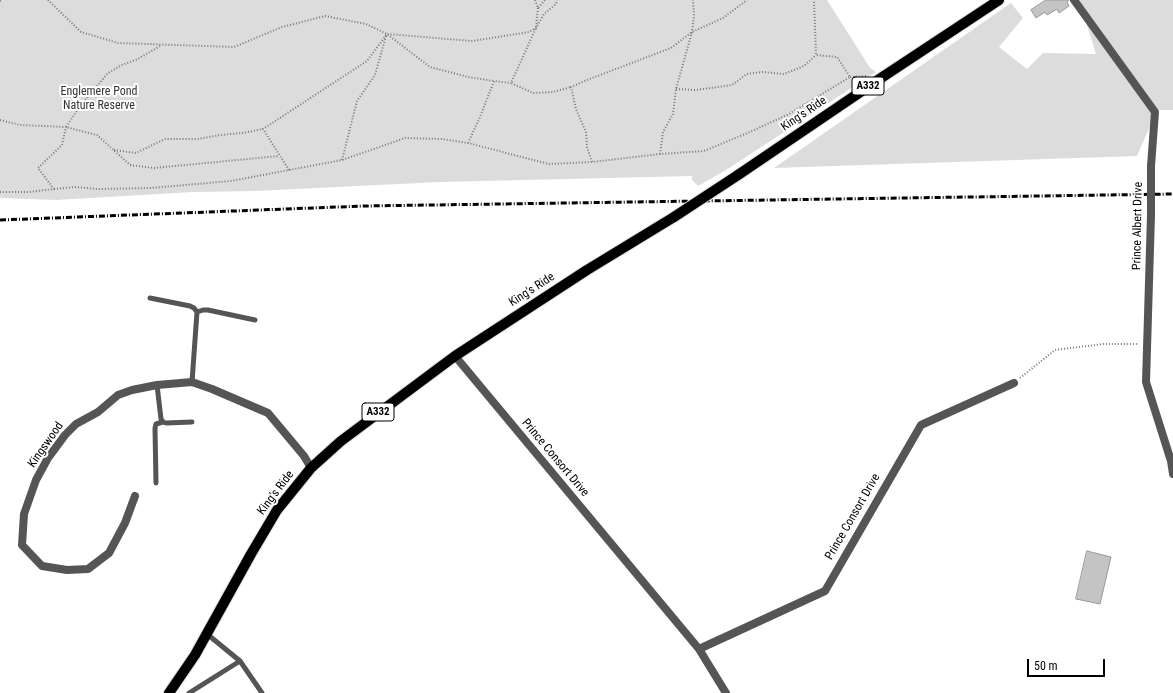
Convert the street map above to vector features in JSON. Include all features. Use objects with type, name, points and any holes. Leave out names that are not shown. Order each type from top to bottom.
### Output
[{"type":"main road","name":"King's Ride","points":[[169,693],[195,655],[277,510],[311,468],[341,441],[455,356],[587,270],[674,217],[880,78],[999,0]]},
{"type":"street","name":"Prince Albert Drive","points":[[1074,0],[1155,112],[1151,166],[1146,382],[1172,460],[1173,474]]},
{"type":"street","name":"Prince Consort Drive","points":[[455,356],[699,649],[726,693]]},
{"type":"street","name":"Kingswood","points":[[135,496],[125,523],[110,553],[88,569],[67,570],[42,566],[22,545],[24,514],[36,480],[48,458],[65,435],[76,424],[98,412],[118,396],[132,390],[157,385],[192,382],[268,412],[304,456],[311,468]]},
{"type":"street","name":"Prince Consort Drive","points":[[699,649],[825,590],[921,425],[1014,382]]},
{"type":"lane","points":[[150,298],[190,306],[198,312]]},
{"type":"lane","points":[[198,312],[208,310],[255,320]]},
{"type":"lane","points":[[192,382],[198,312]]},
{"type":"lane","points":[[157,385],[161,419],[163,422]]},
{"type":"lane","points":[[156,483],[154,428],[156,424],[163,422],[192,422]]},
{"type":"lane","points":[[207,634],[240,661],[262,693]]},
{"type":"lane","points":[[189,693],[240,661]]},
{"type":"path","points":[[48,0],[81,32],[118,43],[234,47],[282,27],[325,16],[366,24],[387,34],[430,67],[468,78],[511,83],[533,93],[553,92],[571,87],[671,48],[692,32],[723,18],[747,0]]},
{"type":"path","points":[[535,0],[538,8],[536,28]]},
{"type":"path","points":[[538,8],[545,0]]},
{"type":"path","points":[[511,83],[536,28],[544,14],[556,4],[556,0]]},
{"type":"path","points":[[660,154],[662,132],[673,114],[676,89],[692,32],[694,16],[693,0]]},
{"type":"path","points":[[814,0],[816,55]]},
{"type":"path","points":[[387,34],[472,41],[529,32],[536,28]]},
{"type":"path","points":[[114,150],[136,153],[165,139],[198,139],[263,129],[367,60],[387,34]]},
{"type":"path","points":[[342,160],[357,101],[375,75],[387,34]]},
{"type":"path","points":[[54,190],[38,168],[62,145],[66,127],[80,106],[108,73],[122,65],[138,59],[161,45]]},
{"type":"path","points":[[0,192],[29,192],[75,187],[98,189],[150,188],[231,181],[342,160],[405,138],[442,139],[468,143],[549,164],[592,162],[660,154],[704,151],[737,138],[789,114],[850,77],[837,57],[816,55],[804,66],[784,74],[762,72],[746,74],[732,85],[696,90],[676,89]]},
{"type":"path","points":[[468,143],[494,81]]},
{"type":"path","points":[[571,87],[576,109],[586,132],[587,147],[592,162]]},
{"type":"path","points":[[0,120],[20,126],[66,127],[97,135],[130,165],[154,168],[279,156]]},
{"type":"path","points":[[263,129],[289,170]]},
{"type":"path","points":[[1014,382],[1055,350],[1102,344],[1147,344]]},
{"type":"green space","name":"Englemere Pond Nature Reserve","points":[[0,0],[827,0],[870,68],[876,72],[726,170],[698,186],[692,180],[692,176],[440,182],[255,191],[193,192],[56,200],[0,198]]},
{"type":"green space","points":[[1079,0],[1173,0],[1173,110],[1157,110],[1137,156],[774,168],[1011,3],[1023,18],[999,47],[1027,69],[1043,53],[1096,54]]},
{"type":"building","points":[[1046,0],[1069,0],[1067,2],[1069,6],[1059,13],[1057,9],[1047,15],[1045,12],[1036,18],[1031,10]]},
{"type":"building","points":[[1087,551],[1111,557],[1100,604],[1076,599]]},
{"type":"railway","points":[[0,220],[364,206],[1173,194]]}]
